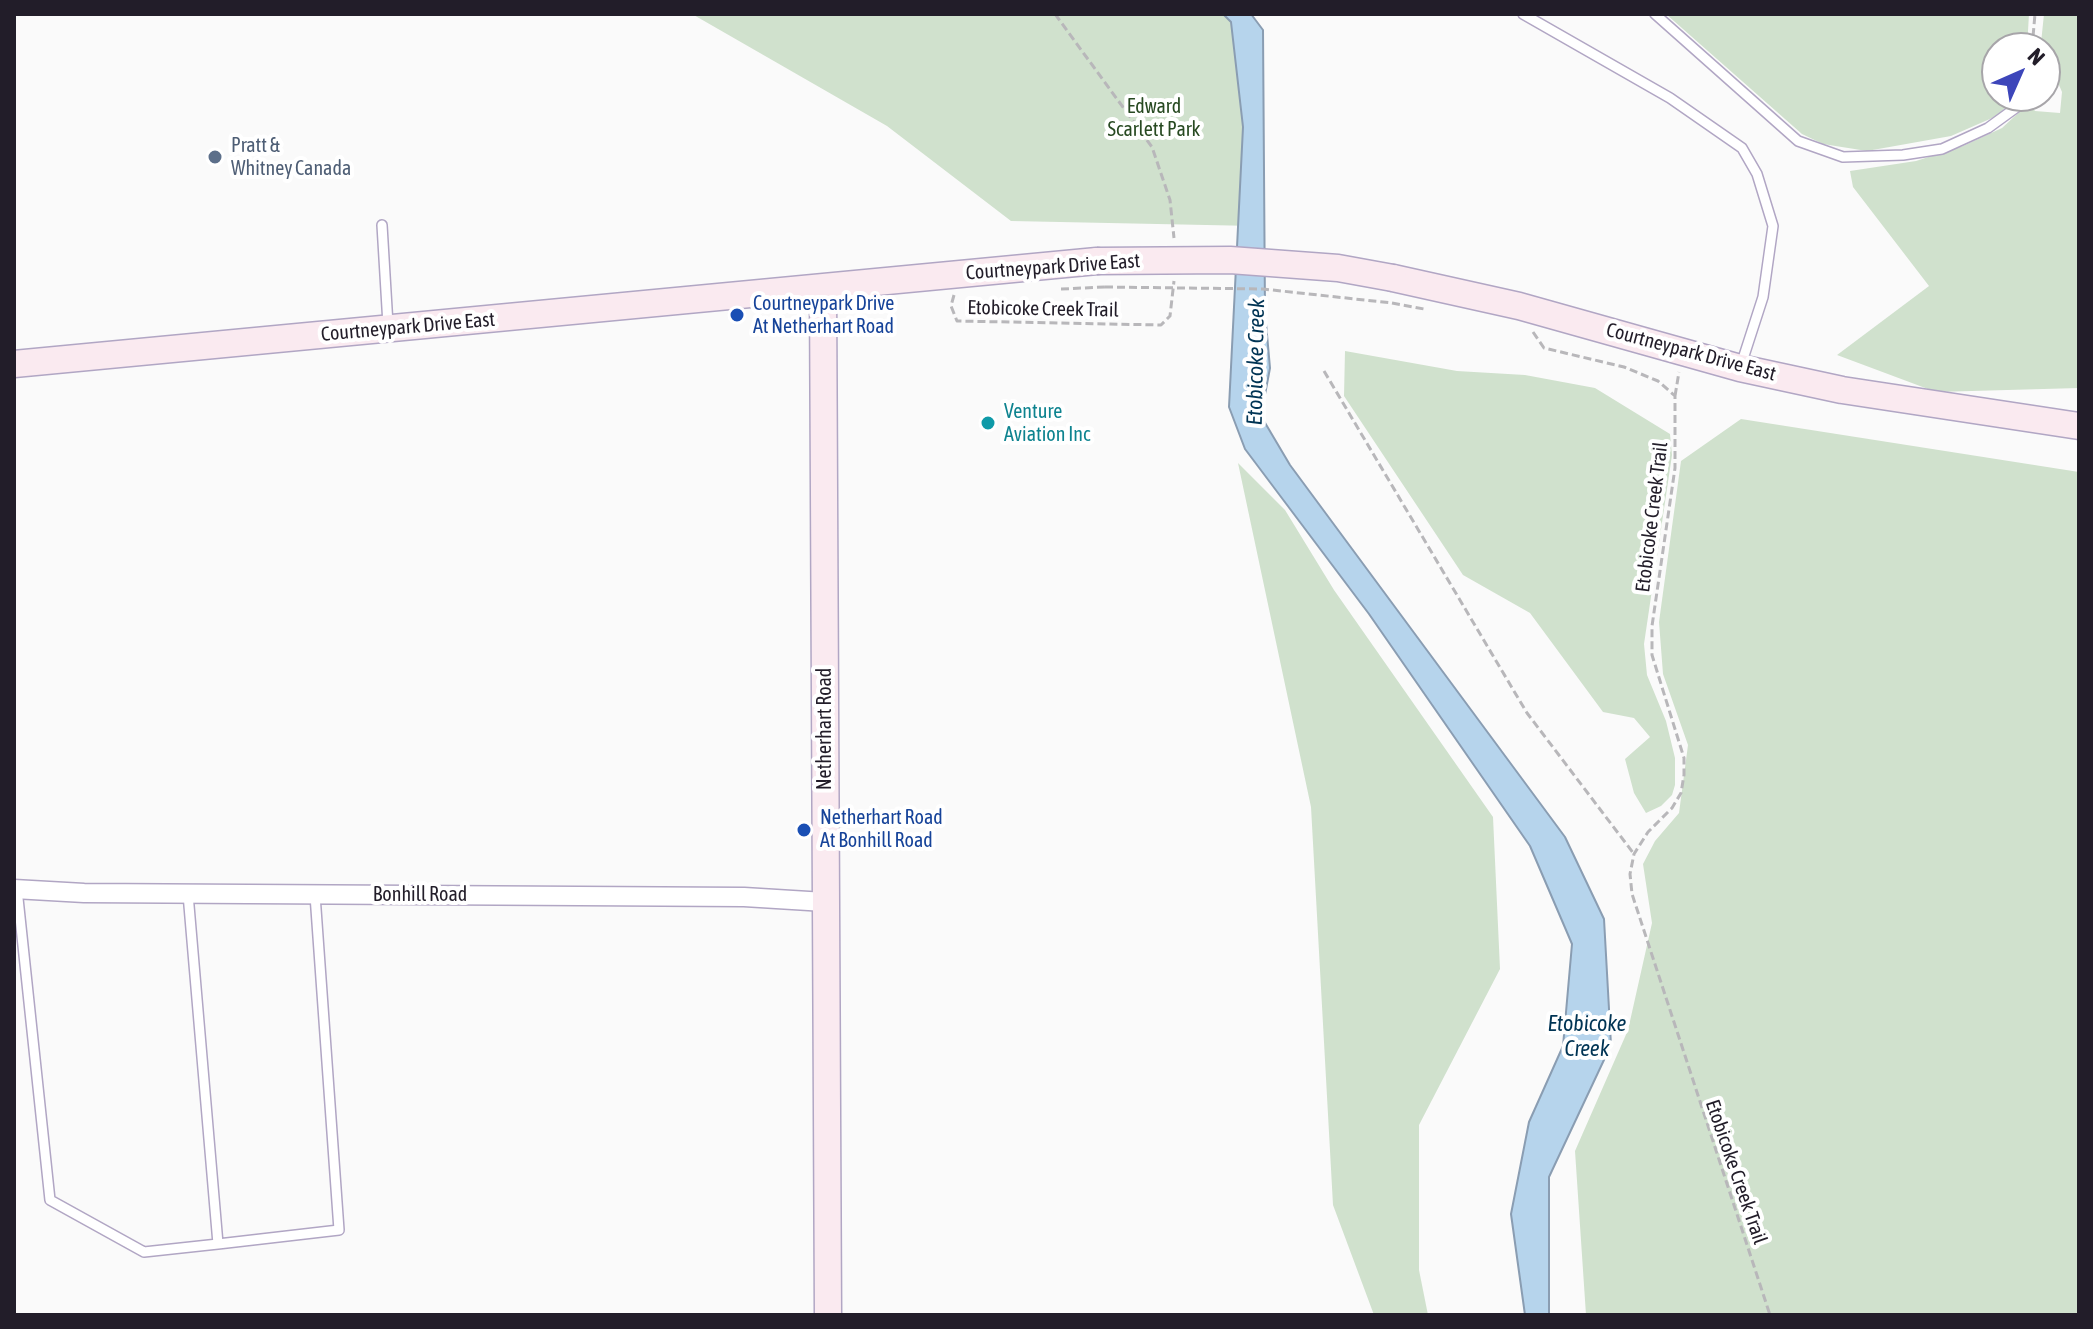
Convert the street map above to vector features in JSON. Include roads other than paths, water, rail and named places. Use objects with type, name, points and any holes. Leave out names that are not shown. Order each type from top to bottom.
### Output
[{"type":"street","name":"Courtneypark Drive East","points":[[14,364],[1097,261],[1230,260],[1338,268],[1393,291],[1519,306],[1740,368],[1842,390],[2079,426]]},
{"type":"street","name":"Netherhart Road","points":[[823,287],[828,1315]]},
{"type":"street","name":"Bonhill Road","points":[[16,889],[188,894],[744,897],[825,902]]},
{"type":"lane","points":[[1523,14],[1670,98],[1742,148],[1757,174],[1773,226],[1763,297],[1740,368]]},
{"type":"lane","points":[[1655,14],[1798,141],[1843,157],[1903,155],[1942,149],[1988,128],[2010,112]]},
{"type":"lane","points":[[382,225],[388,329]]},
{"type":"lane","points":[[16,889],[50,1200],[144,1252],[339,1230],[315,895]]},
{"type":"lane","points":[[188,894],[218,1244]]},
{"type":"water","name":"Etobicoke Creek","points":[[1223,14],[1251,14],[1263,30],[1265,312],[1270,368],[1261,416],[1290,465],[1565,837],[1604,919],[1611,1045],[1549,1177],[1549,1315],[1525,1315],[1511,1214],[1529,1122],[1563,1046],[1572,944],[1530,846],[1369,614],[1245,449],[1229,407],[1243,127],[1231,22]]},
{"type":"place","name":"Pratt & Whitney Canada","points":[[215,157]]},
{"type":"place","name":"Courtneypark Drive At Netherhart Road","points":[[737,315]]},
{"type":"place","name":"Venture Aviation Inc","points":[[988,423]]},
{"type":"place","name":"Netherhart Road At Bonhill Road","points":[[804,830]]},
{"type":"park label","name":"Edward Scarlett Park","points":[[1154,118]]}]
